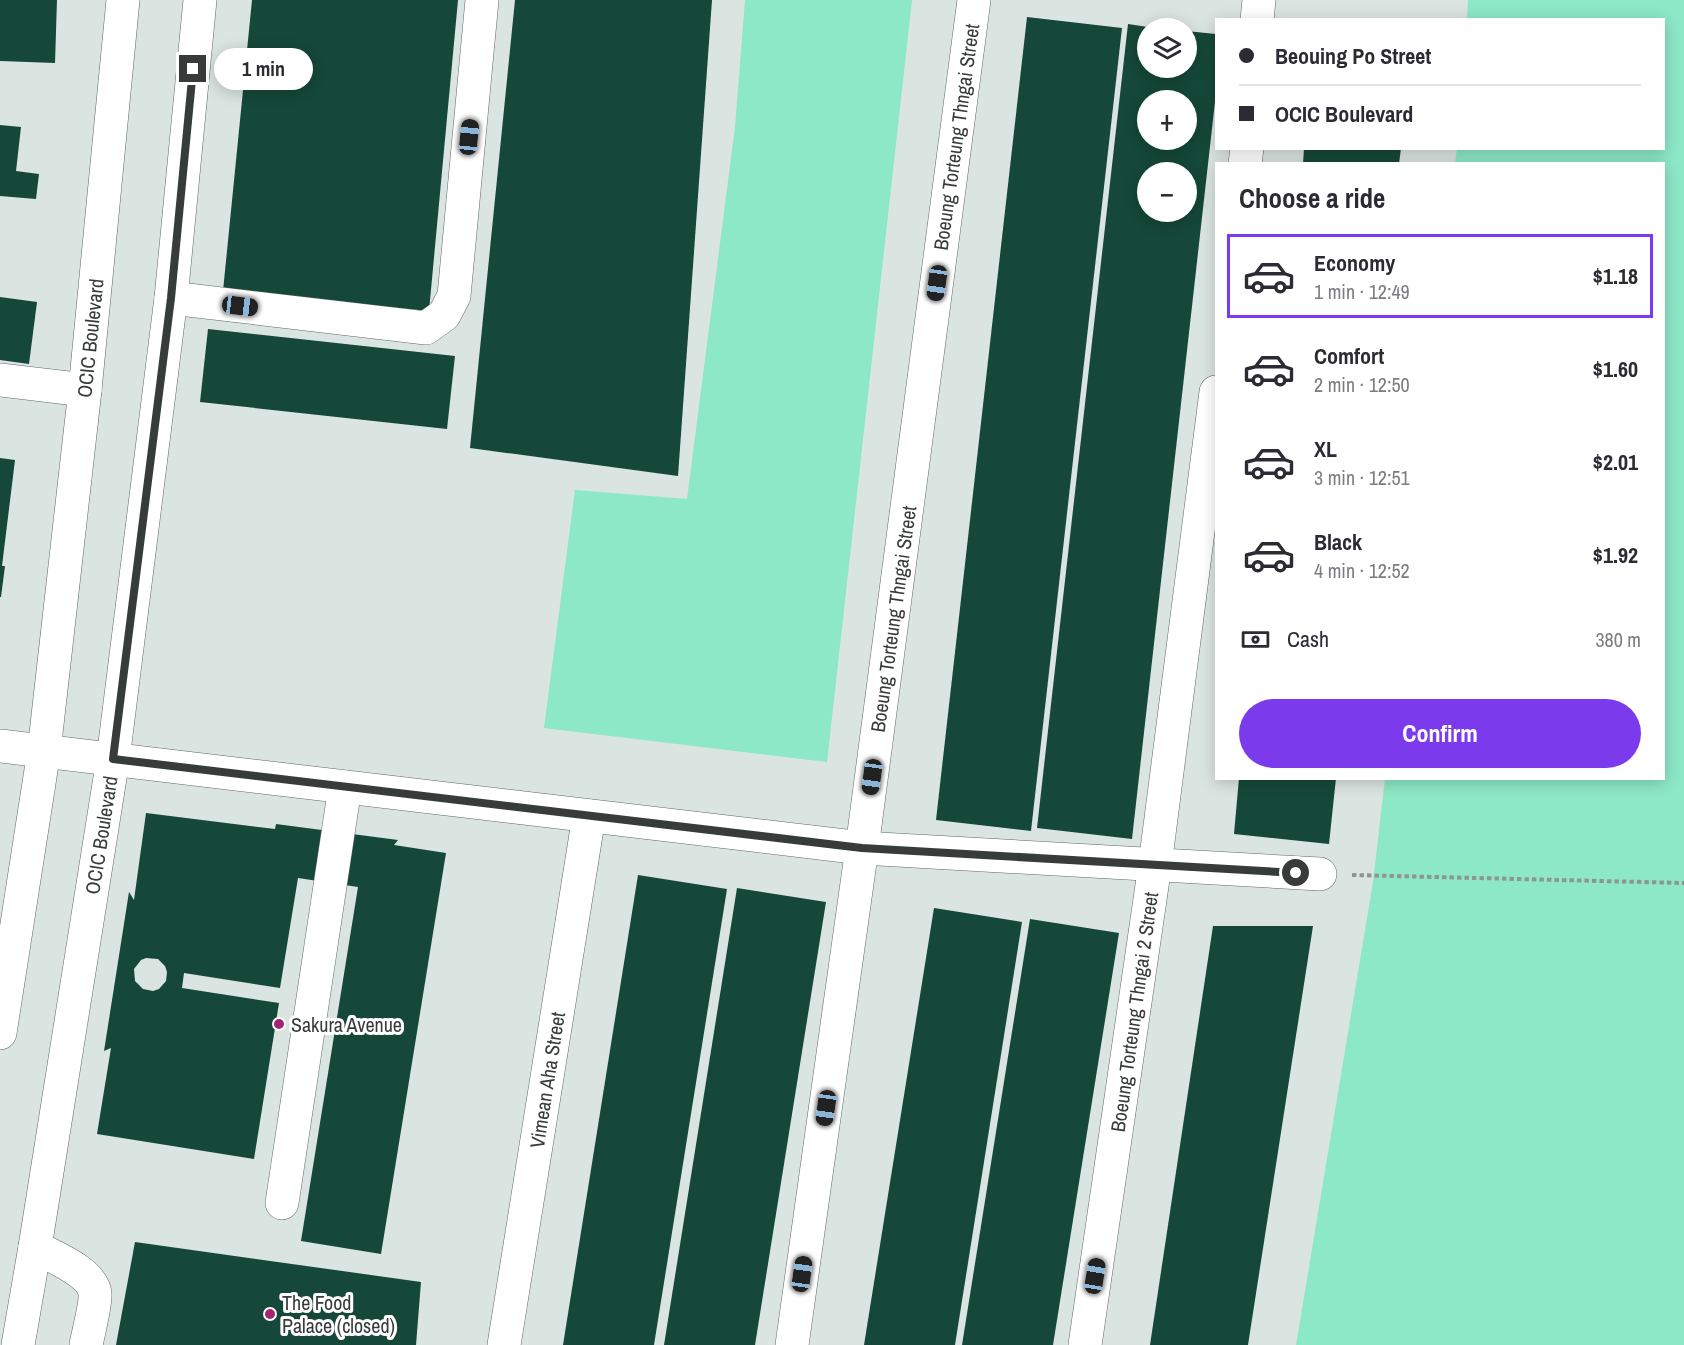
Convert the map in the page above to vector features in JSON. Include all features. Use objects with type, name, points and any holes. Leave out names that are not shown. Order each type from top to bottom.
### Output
[{"type":"street","name":"OCIC Boulevard","points":[[0,1032],[44,751],[85,390],[123,0]]},
{"type":"street","name":"OCIC Boulevard","points":[[18,1345],[113,759],[171,298],[200,0]]},
{"type":"street","points":[[171,298],[426,328],[444,315],[454,296],[482,0]]},
{"type":"street","name":"Boeung Torteung Thngai Street","points":[[792,1345],[862,848],[974,0]]},
{"type":"street","points":[[1257,18],[1259,0]]},
{"type":"street","points":[[0,380],[85,390]]},
{"type":"street","name":"Boeung Torteung Thngai 2 Street","points":[[1085,1345],[1155,865],[1215,400]]},
{"type":"street","points":[[0,746],[862,848],[1320,874]]},
{"type":"street","points":[[282,1203],[345,787]]},
{"type":"street","name":"Vimean Aha Street","points":[[504,1345],[589,816]]},
{"type":"street","points":[[35,1247],[82,1273],[90,1281],[95,1295],[86,1345]]},
{"type":"path","points":[[1320,874],[1684,883]]},
{"type":"green space","points":[[745,0],[912,0],[827,762],[544,728],[575,490],[687,499],[735,127]]},
{"type":"green space","points":[[1468,0],[1684,0],[1684,1345],[1296,1345],[1373,882],[1385,780],[1665,780],[1665,162],[1455,162],[1457,150],[1665,150],[1665,18],[1467,18]]},
{"type":"building","points":[[0,0],[57,0],[55,63],[0,61]]},
{"type":"building","points":[[252,0],[458,0],[429,311],[223,291]]},
{"type":"building","points":[[515,0],[712,0],[678,476],[470,448]]},
{"type":"building","points":[[1027,17],[1122,28],[1031,831],[936,820]]},
{"type":"building","points":[[1128,24],[1137,25],[1137,78],[1197,78],[1197,32],[1215,34],[1215,102],[1132,839],[1037,828]]},
{"type":"building","points":[[0,125],[21,127],[16,171],[39,174],[36,199],[0,196]]},
{"type":"building","points":[[1304,150],[1401,150],[1399,162],[1303,162]]},
{"type":"building","points":[[0,297],[37,302],[29,364],[0,360]]},
{"type":"building","points":[[208,329],[455,356],[447,429],[200,402]]},
{"type":"building","points":[[0,458],[15,460],[2,566],[5,566],[1,597],[0,597]]},
{"type":"building","points":[[1239,780],[1336,780],[1329,844],[1234,834]]},
{"type":"building","points":[[146,813],[275,829],[276,824],[398,840],[394,845],[446,853],[381,1254],[301,1241],[358,887],[298,878],[280,988],[184,973],[182,988],[279,1003],[254,1159],[97,1134],[111,1048],[104,1051],[129,892],[134,900]],"holes":[[[158,959],[165,966],[166,981],[159,989],[153,991],[143,989],[135,981],[134,969],[141,960]]]},
{"type":"building","points":[[638,875],[727,889],[654,1345],[563,1345]]},
{"type":"building","points":[[737,888],[826,902],[755,1345],[664,1345]]},
{"type":"building","points":[[934,908],[1022,922],[955,1345],[864,1345]]},
{"type":"building","points":[[1030,919],[1119,933],[1053,1345],[962,1345]]},
{"type":"building","points":[[1213,926],[1313,926],[1248,1345],[1150,1345]]},
{"type":"building","name":"The Food Palace (closed)","points":[[135,1242],[421,1282],[416,1345],[116,1345]]},
{"type":"place","name":"Sakura Avenue","points":[[279,1024]]},
{"type":"place","name":"The Food Palace (closed)","points":[[270,1314]]},
{"type":"route","points":[[193,69],[171,298],[113,759],[862,848],[1296,873]]}]
